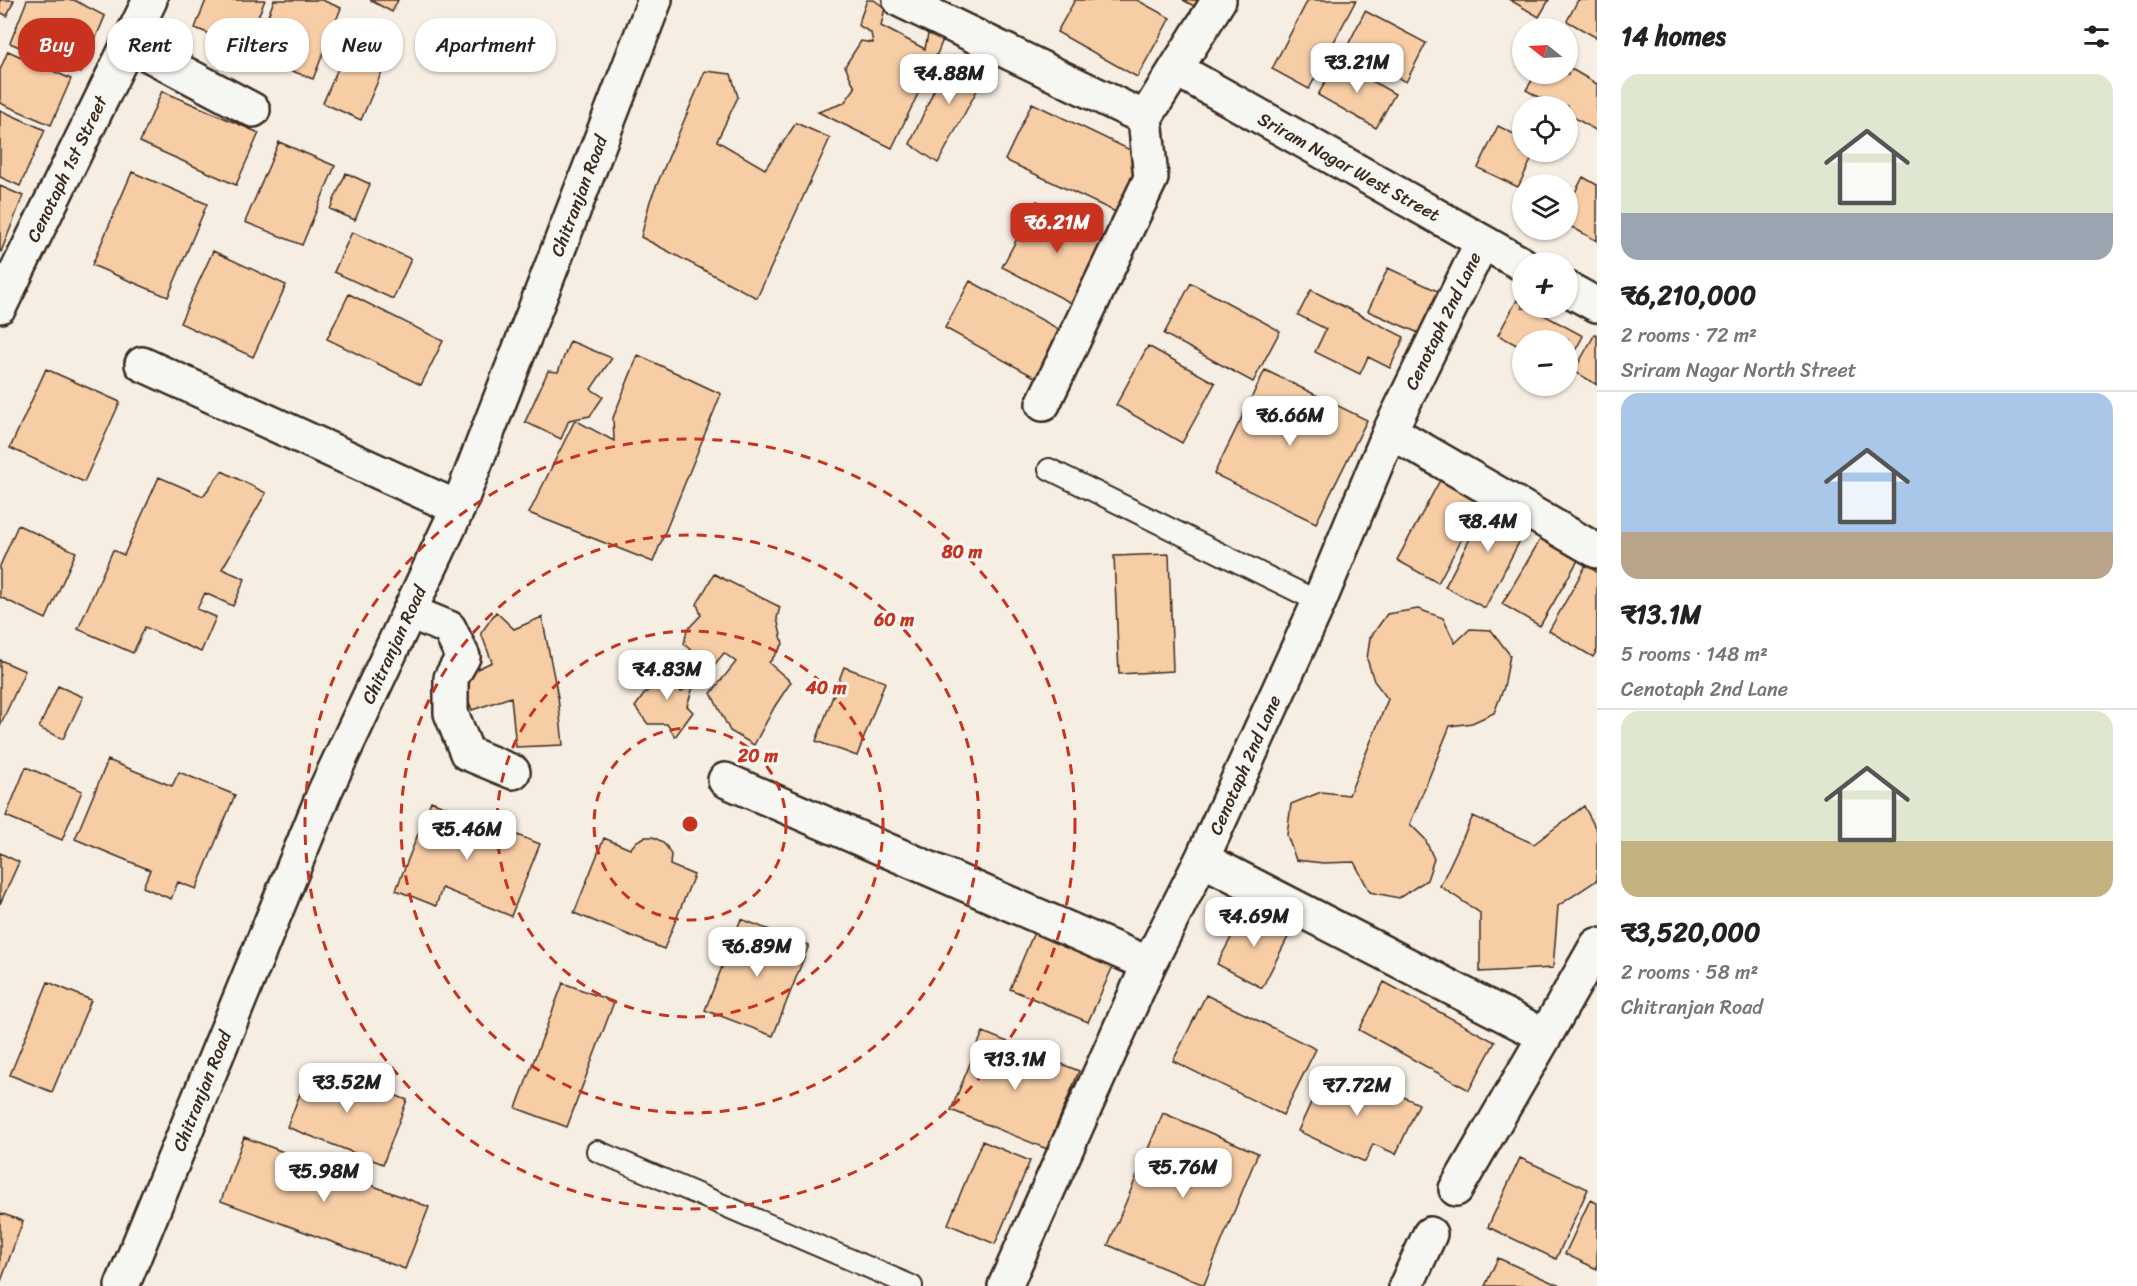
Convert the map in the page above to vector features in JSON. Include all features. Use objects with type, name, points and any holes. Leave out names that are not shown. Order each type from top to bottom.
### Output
[{"type":"street","name":"Cenotaph 1st Street","points":[[141,18],[150,0]]},
{"type":"street","name":"Chitranjan Road","points":[[122,1286],[325,791],[458,508],[655,0]]},
{"type":"street","points":[[900,0],[1145,118]]},
{"type":"street","points":[[1043,404],[1151,178],[1145,118],[1219,0]]},
{"type":"street","name":"Sriram Nagar West Street","points":[[1176,69],[1512,259]]},
{"type":"street","name":"Cenotaph 1st Street","points":[[0,306],[115,72]]},
{"type":"street","points":[[181,72],[254,111]]},
{"type":"street","name":"Cenotaph 2nd Lane","points":[[1012,1284],[1149,964],[1202,859],[1318,602],[1390,431],[1482,243]]},
{"type":"street","points":[[1578,295],[1597,305]]},
{"type":"street","points":[[142,364],[458,508]]},
{"type":"street","points":[[1390,431],[1597,551]]},
{"type":"street","points":[[410,612],[449,628],[463,657],[452,678],[451,713],[467,753],[513,772]]},
{"type":"street","points":[[725,780],[1149,964]]},
{"type":"street","points":[[1202,859],[1545,1036]]},
{"type":"street","points":[[1456,1189],[1597,945]]},
{"type":"street","points":[[1406,1286],[1430,1234]]},
{"type":"lane","points":[[1049,470],[1318,602]]},
{"type":"lane","points":[[597,1151],[912,1286]]},
{"type":"building","points":[[0,0],[14,0],[7,16],[0,12]]},
{"type":"building","points":[[27,0],[74,0],[105,16],[95,40],[95,18],[20,18]]},
{"type":"building","points":[[206,0],[265,0],[258,18],[205,18],[205,32],[195,28]]},
{"type":"building","points":[[274,0],[322,0],[341,8],[337,18],[321,18],[321,59],[313,79],[295,72],[309,72],[309,18],[267,18]]},
{"type":"building","points":[[370,0],[398,0],[392,12]]},
{"type":"building","points":[[867,0],[874,0],[885,8],[881,26],[925,49],[928,34],[911,19],[947,30],[892,148],[818,112],[844,103],[855,88],[845,66],[861,41],[873,43],[871,33],[858,25]]},
{"type":"building","points":[[1075,0],[1137,0],[1170,18],[1137,77],[1057,32]]},
{"type":"building","points":[[1183,0],[1209,0],[1203,11]]},
{"type":"building","points":[[1308,0],[1356,0],[1309,89],[1272,69]]},
{"type":"building","points":[[1510,0],[1549,0],[1539,17]]},
{"type":"building","points":[[1578,0],[1597,0],[1597,38],[1578,27],[1578,18],[1569,18]]},
{"type":"building","points":[[1365,11],[1426,43],[1406,82],[1345,51]]},
{"type":"building","points":[[18,23],[18,46],[10,43]]},
{"type":"building","points":[[8,51],[18,55],[18,72],[55,72],[71,79],[51,125],[0,103],[0,70]]},
{"type":"building","points":[[953,56],[981,56],[989,68],[938,163],[910,144],[942,72],[953,63]]},
{"type":"building","points":[[1337,61],[1395,94],[1376,128],[1318,95]]},
{"type":"building","points":[[705,71],[731,74],[738,97],[717,141],[765,169],[796,123],[830,138],[757,298],[641,237],[650,201]]},
{"type":"building","points":[[336,72],[382,72],[361,120],[323,103]]},
{"type":"building","points":[[1578,73],[1597,84],[1597,131],[1578,120],[1578,96],[1536,96],[1526,90],[1530,84],[1578,84]]},
{"type":"building","points":[[162,91],[259,133],[236,185],[140,142]]},
{"type":"building","points":[[1032,103],[1147,158],[1120,214],[1005,160]]},
{"type":"building","points":[[0,110],[45,130],[20,186],[0,177]]},
{"type":"building","points":[[1498,126],[1512,133],[1512,162],[1530,162],[1524,174],[1512,174],[1512,184],[1478,168]]},
{"type":"building","points":[[279,142],[335,166],[302,245],[245,222]]},
{"type":"building","points":[[132,172],[207,204],[168,297],[92,265]]},
{"type":"building","points":[[346,173],[370,184],[355,220],[330,209]]},
{"type":"building","points":[[1583,177],[1597,185],[1597,241],[1578,231],[1578,187]]},
{"type":"building","points":[[0,186],[23,196],[1,252],[0,251]]},
{"type":"building","points":[[1037,201],[1112,241],[1077,306],[1002,267]]},
{"type":"building","points":[[352,232],[411,259],[393,299],[334,272]]},
{"type":"building","points":[[213,251],[286,285],[253,357],[180,323]]},
{"type":"building","points":[[1388,268],[1440,292],[1421,334],[1368,311]]},
{"type":"building","points":[[970,281],[1066,333],[1040,380],[945,328]]},
{"type":"building","points":[[1191,283],[1280,331],[1253,382],[1164,334]]},
{"type":"building","points":[[1311,290],[1404,337],[1390,368],[1368,357],[1360,374],[1315,352],[1326,329],[1298,315]]},
{"type":"building","points":[[349,294],[443,341],[421,385],[327,339]]},
{"type":"building","points":[[1512,309],[1512,318],[1550,318],[1572,330],[1512,330],[1512,343],[1498,335]]},
{"type":"building","points":[[1578,333],[1583,336],[1578,345]]},
{"type":"building","points":[[1595,334],[1597,335],[1597,385],[1578,373],[1578,364]]},
{"type":"building","points":[[570,341],[612,358],[591,389],[603,397],[590,416],[569,420],[561,439],[525,422],[548,371],[558,372]]},
{"type":"building","points":[[1148,346],[1215,383],[1182,443],[1116,405]]},
{"type":"building","points":[[638,355],[721,394],[653,562],[529,513],[575,420],[614,441],[613,418]]},
{"type":"building","points":[[46,369],[120,402],[84,482],[10,448]]},
{"type":"building","points":[[1265,370],[1367,420],[1316,523],[1214,474]]},
{"type":"building","points":[[1446,469],[1487,492],[1438,583],[1397,560]]},
{"type":"building","points":[[222,471],[266,493],[222,569],[245,579],[233,606],[205,593],[197,609],[216,617],[201,652],[145,627],[133,653],[78,629],[113,550],[124,555],[159,477],[203,496]]},
{"type":"building","points":[[1491,498],[1531,519],[1485,608],[1445,587]]},
{"type":"building","points":[[18,525],[76,552],[46,619],[0,597],[0,566]]},
{"type":"building","points":[[1547,528],[1584,550],[1540,626],[1502,604]]},
{"type":"building","points":[[1169,554],[1173,671],[1119,674],[1114,556]]},
{"type":"building","points":[[1586,565],[1597,572],[1597,650],[1593,657],[1549,631]]},
{"type":"building","points":[[714,574],[780,607],[777,618],[783,644],[769,663],[791,682],[754,745],[730,731],[711,693],[736,662],[724,653],[711,669],[684,644],[687,630],[701,615],[697,604]]},
{"type":"building","points":[[1418,609],[1443,618],[1455,643],[1470,629],[1491,630],[1510,655],[1504,687],[1494,713],[1472,723],[1450,726],[1410,824],[1425,839],[1434,859],[1427,880],[1399,898],[1370,892],[1354,862],[1323,863],[1296,860],[1287,835],[1291,804],[1321,792],[1349,795],[1388,699],[1374,681],[1367,659],[1370,638],[1387,614]]},
{"type":"building","points":[[496,612],[514,629],[542,617],[558,697],[563,745],[516,747],[511,697],[472,710],[460,677],[492,662],[481,633]]},
{"type":"building","points":[[0,660],[25,671],[0,726]]},
{"type":"building","points":[[671,661],[691,667],[673,679],[681,692],[696,678],[687,706],[693,712],[675,737],[667,724],[648,724],[635,707],[645,693],[657,684]]},
{"type":"building","points":[[844,667],[885,682],[857,756],[816,741]]},
{"type":"building","points":[[58,686],[83,697],[63,739],[39,728]]},
{"type":"building","points":[[108,760],[172,786],[179,772],[235,795],[196,889],[178,882],[171,899],[143,887],[150,870],[75,839]]},
{"type":"building","points":[[26,767],[82,791],[62,840],[6,816]]},
{"type":"building","points":[[431,801],[540,844],[511,916],[442,888],[436,906],[396,890]]},
{"type":"building","points":[[1584,806],[1597,831],[1597,880],[1558,906],[1553,968],[1480,972],[1480,913],[1440,886],[1473,816],[1534,844]]},
{"type":"building","points":[[645,837],[653,837],[667,847],[671,855],[670,865],[694,875],[664,949],[574,913],[604,838],[630,849],[637,841]]},
{"type":"building","points":[[0,853],[19,862],[0,904]]},
{"type":"building","points":[[1247,908],[1291,931],[1262,988],[1217,964]]},
{"type":"building","points":[[741,919],[809,945],[773,1036],[705,1010]]},
{"type":"building","points":[[1035,930],[1114,964],[1088,1022],[1010,989]]},
{"type":"building","points":[[48,982],[91,1000],[52,1092],[10,1075]]},
{"type":"building","points":[[1384,982],[1495,1042],[1469,1090],[1359,1030]]},
{"type":"building","points":[[563,983],[614,1002],[567,1127],[516,1108]]},
{"type":"building","points":[[1206,995],[1316,1049],[1283,1115],[1173,1061]]},
{"type":"building","points":[[983,1032],[1079,1071],[1047,1149],[951,1110]]},
{"type":"building","points":[[312,1063],[407,1100],[383,1164],[287,1127]]},
{"type":"building","points":[[1326,1070],[1366,1088],[1369,1081],[1419,1104],[1396,1154],[1373,1144],[1365,1162],[1298,1131]]},
{"type":"building","points":[[1163,1113],[1258,1153],[1204,1285],[1108,1245]]},
{"type":"building","points":[[244,1137],[429,1207],[405,1269],[221,1201]]},
{"type":"building","points":[[982,1141],[1030,1161],[995,1244],[948,1224]]},
{"type":"building","points":[[1520,1158],[1588,1189],[1556,1259],[1488,1227]]},
{"type":"building","points":[[1590,1200],[1597,1203],[1597,1269],[1565,1254]]},
{"type":"building","points":[[0,1213],[23,1221],[0,1284]]},
{"type":"building","points":[[1498,1258],[1560,1286],[1485,1286]]}]
